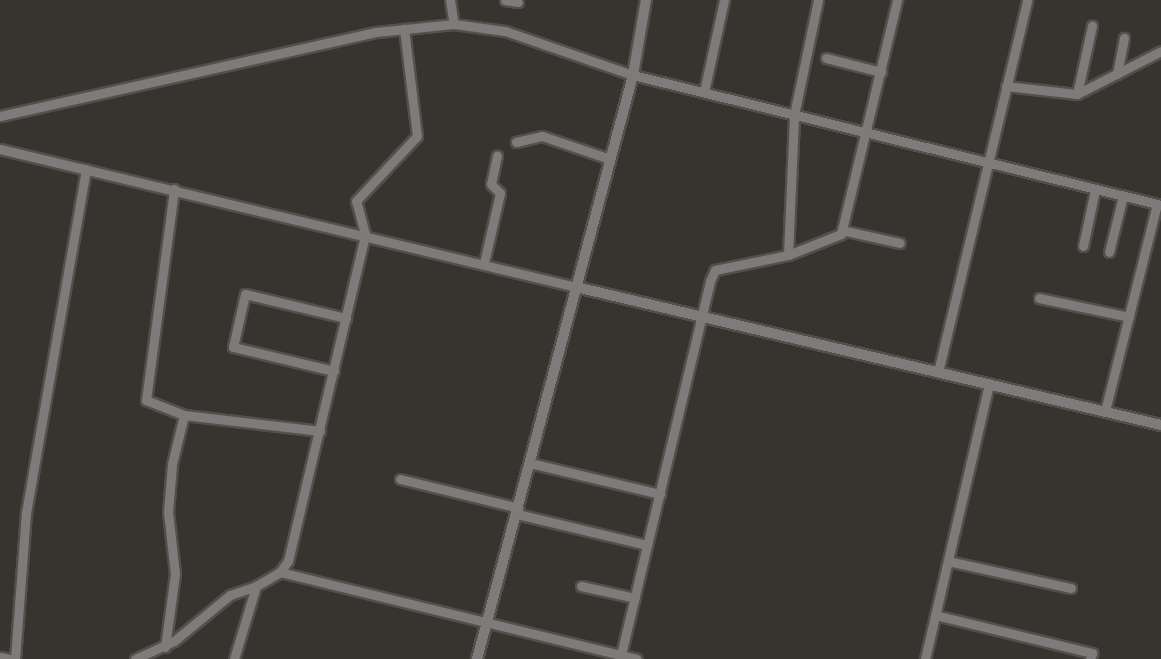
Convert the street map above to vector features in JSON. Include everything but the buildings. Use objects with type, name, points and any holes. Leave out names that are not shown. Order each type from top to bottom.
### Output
[{"type":"street","points":[[450,0],[454,24]]},
{"type":"street","points":[[505,0],[518,2]]},
{"type":"street","points":[[477,659],[518,511],[607,158],[633,75],[646,0]]},
{"type":"street","points":[[704,92],[724,0]]},
{"type":"street","points":[[788,256],[794,115],[818,0]]},
{"type":"street","points":[[842,230],[897,0]]},
{"type":"street","points":[[938,372],[1027,0]]},
{"type":"street","points":[[0,116],[404,29],[454,24],[505,31],[633,75],[1159,205],[1105,411]]},
{"type":"street","points":[[1077,94],[1092,26]]},
{"type":"street","points":[[135,659],[165,647],[230,595],[256,586],[280,572],[288,561],[365,234],[356,201],[417,136],[404,29]]},
{"type":"street","points":[[1117,74],[1124,38]]},
{"type":"street","points":[[1006,86],[1077,94],[1161,51]]},
{"type":"street","points":[[826,58],[881,72]]},
{"type":"street","points":[[516,142],[542,136],[607,158]]},
{"type":"street","points":[[0,149],[1161,425]]},
{"type":"street","points":[[484,263],[500,193],[491,184],[497,156]]},
{"type":"street","points":[[15,659],[26,513],[86,169]]},
{"type":"street","points":[[174,189],[146,400],[184,415],[320,431]]},
{"type":"street","points":[[1083,246],[1095,190]]},
{"type":"street","points":[[1109,252],[1123,196]]},
{"type":"street","points":[[621,657],[715,270],[788,256],[842,230],[900,243]]},
{"type":"street","points":[[334,371],[233,346],[246,294],[346,317]]},
{"type":"street","points":[[1039,298],[1129,317]]},
{"type":"street","points":[[925,659],[989,383]]},
{"type":"street","points":[[165,647],[175,574],[167,512],[172,464],[184,415]]},
{"type":"street","points":[[530,463],[660,494]]},
{"type":"street","points":[[400,479],[648,545]]},
{"type":"street","points":[[947,561],[1071,588]]},
{"type":"street","points":[[280,572],[488,625],[637,659]]},
{"type":"street","points":[[234,659],[256,586]]},
{"type":"street","points":[[581,586],[635,598]]},
{"type":"street","points":[[935,615],[1092,653],[1090,659]]},
{"type":"street","points":[[0,657],[10,659]]}]
